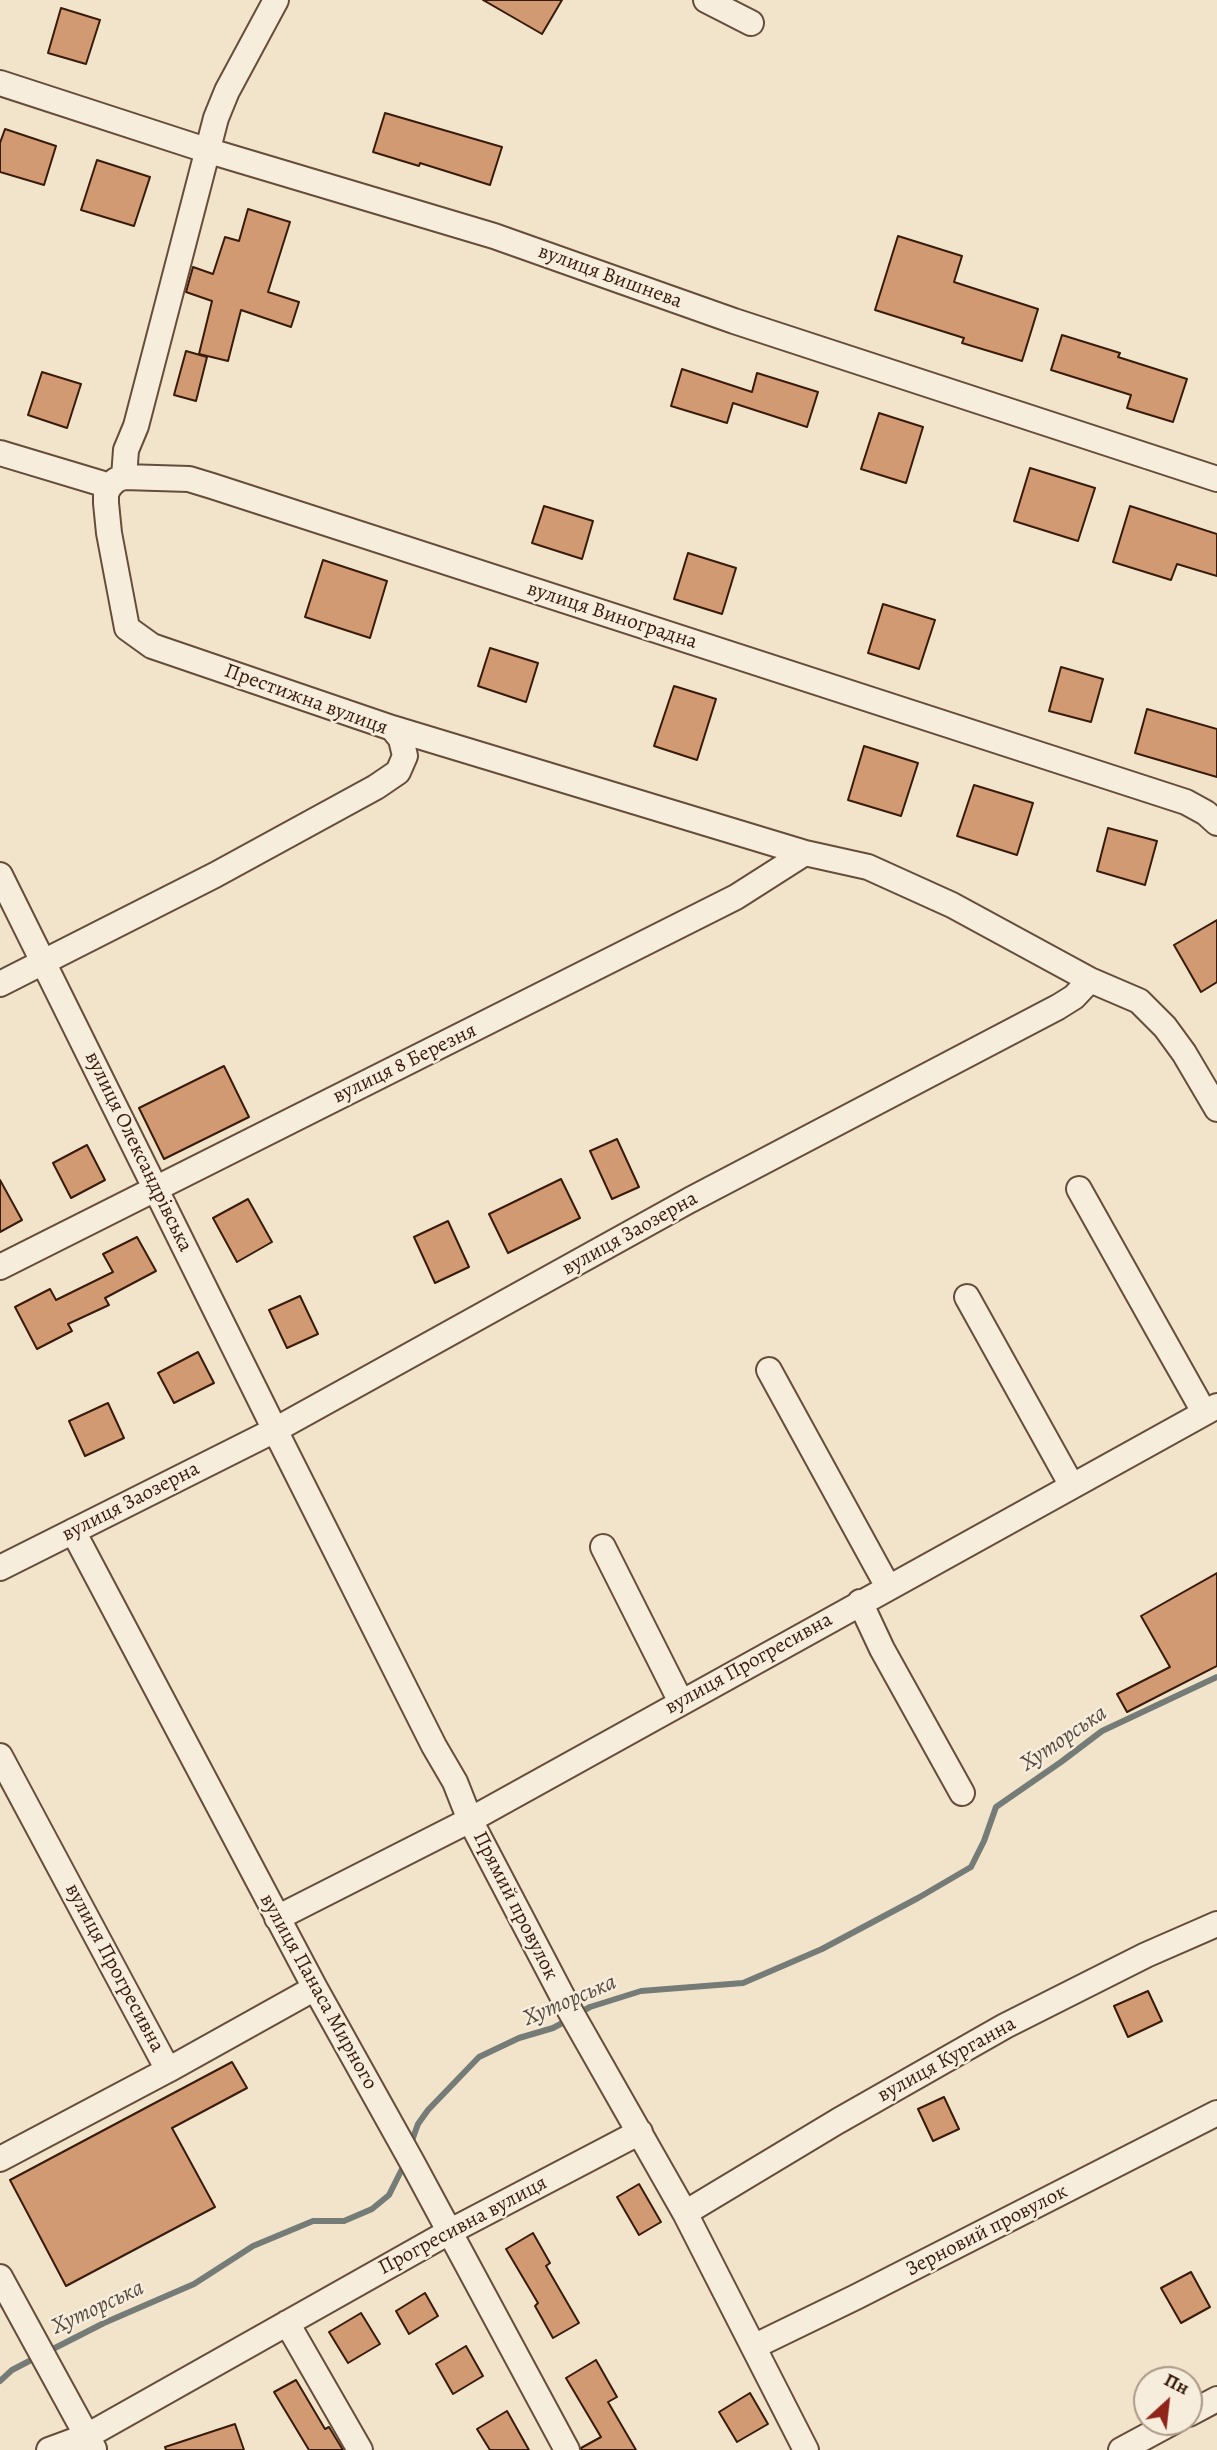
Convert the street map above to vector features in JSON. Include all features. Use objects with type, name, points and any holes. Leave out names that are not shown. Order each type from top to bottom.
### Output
[{"type":"street","name":"Престижна вулиця","points":[[0,984],[215,875],[376,787],[398,772],[405,756],[401,739],[392,728],[152,646],[136,636],[127,628],[109,533],[106,493],[117,482],[136,426],[206,150],[227,91],[276,0]]},
{"type":"street","points":[[706,0],[751,23]]},
{"type":"street","name":"вулиця Вишнева","points":[[0,83],[206,150],[494,236],[734,321],[1217,479]]},
{"type":"street","name":"вулиця Виноградна","points":[[0,453],[117,482],[189,479],[1186,802],[1206,813],[1217,823]]},
{"type":"street","points":[[392,728],[805,853],[868,867],[952,905],[1090,980],[1139,1002],[1165,1027],[1217,1109]]},
{"type":"street","name":"вулиця 8 Березня","points":[[0,1267],[736,897],[805,853]]},
{"type":"street","name":"вулиця Олександрівська","points":[[0,875],[275,1430]]},
{"type":"street","name":"вулиця Заозерна","points":[[0,1569],[275,1430],[690,1200],[1058,1007],[1074,997],[1090,980]]},
{"type":"street","points":[[1079,1189],[1210,1409]]},
{"type":"street","points":[[967,1297],[1072,1486]]},
{"type":"street","points":[[769,1370],[888,1587]]},
{"type":"street","name":"вулиця Прогресивна","points":[[278,1917],[470,1820],[1210,1409]]},
{"type":"street","name":"Прямий провулок","points":[[275,1430],[434,1746],[455,1782],[470,1820],[574,2018],[685,2213],[806,2450]]},
{"type":"street","name":"вулиця Панаса Мирного","points":[[73,1531],[315,1988],[567,2450]]},
{"type":"street","points":[[603,1547],[681,1702]]},
{"type":"street","points":[[860,1602],[882,1649],[962,1793]]},
{"type":"street","name":"вулиця Прогресивна","points":[[0,1756],[168,2070],[315,1988]]},
{"type":"street","name":"вулиця Курганна","points":[[685,2213],[1005,2026],[1146,1955],[1217,1924]]},
{"type":"street","points":[[0,2159],[168,2070]]},
{"type":"street","name":"Зерновий провулок","points":[[755,2346],[1217,2113]]},
{"type":"street","name":"Прогресивна вулиця","points":[[49,2450],[91,2443],[287,2323],[449,2232],[640,2132]]},
{"type":"street","points":[[0,2277],[91,2443]]},
{"type":"street","points":[[287,2323],[360,2450]]},
{"type":"street","points":[[1121,2450],[1148,2436]]},
{"type":"building","points":[[483,0],[562,0],[542,34]]},
{"type":"building","points":[[61,8],[100,20],[86,64],[48,53]]},
{"type":"building","points":[[385,113],[502,147],[490,185],[420,163],[419,166],[373,152]]},
{"type":"building","points":[[5,129],[56,146],[44,185],[0,172],[0,143]]},
{"type":"building","points":[[97,160],[150,177],[134,226],[81,210]]},
{"type":"building","points":[[248,209],[290,222],[268,292],[299,302],[291,327],[241,310],[228,361],[199,354],[212,301],[186,292],[193,267],[213,274],[225,237],[239,241]]},
{"type":"building","points":[[898,236],[962,256],[954,282],[1038,309],[1022,361],[962,343],[964,338],[875,310]]},
{"type":"building","points":[[1062,335],[1120,353],[1118,357],[1187,379],[1173,422],[1127,408],[1131,395],[1051,370]]},
{"type":"building","points":[[186,351],[207,357],[196,401],[174,395]]},
{"type":"building","points":[[682,369],[752,392],[757,373],[818,392],[807,427],[733,403],[727,423],[671,406]]},
{"type":"building","points":[[42,372],[81,384],[67,428],[28,415]]},
{"type":"building","points":[[879,413],[923,427],[906,483],[861,469]]},
{"type":"building","points":[[1030,468],[1095,488],[1078,541],[1014,521]]},
{"type":"building","points":[[544,506],[593,521],[582,559],[532,543]]},
{"type":"building","points":[[1130,506],[1217,534],[1217,576],[1177,564],[1171,580],[1113,562]]},
{"type":"building","points":[[688,553],[736,568],[722,614],[674,599]]},
{"type":"building","points":[[323,560],[387,581],[370,638],[305,617]]},
{"type":"building","points":[[883,604],[935,620],[919,669],[868,653]]},
{"type":"building","points":[[490,648],[538,663],[526,702],[478,686]]},
{"type":"building","points":[[1061,667],[1103,679],[1091,722],[1049,711]]},
{"type":"building","points":[[674,686],[716,699],[697,760],[654,746]]},
{"type":"building","points":[[1147,709],[1217,729],[1217,777],[1135,753]]},
{"type":"building","points":[[864,746],[918,763],[901,816],[848,800]]},
{"type":"building","points":[[974,785],[1033,803],[1017,855],[957,836]]},
{"type":"building","points":[[1108,828],[1157,841],[1145,885],[1097,871]]},
{"type":"building","points":[[1217,920],[1217,982],[1201,992],[1174,945]]},
{"type":"building","points":[[224,1066],[249,1117],[164,1159],[139,1108]]},
{"type":"building","points":[[617,1139],[639,1187],[612,1199],[590,1151]]},
{"type":"building","points":[[87,1145],[105,1180],[71,1198],[53,1163]]},
{"type":"building","points":[[561,1179],[580,1218],[508,1253],[489,1214]]},
{"type":"building","points":[[0,1180],[22,1220],[0,1232]]},
{"type":"building","points":[[248,1199],[272,1242],[237,1262],[213,1218]]},
{"type":"building","points":[[448,1221],[469,1267],[435,1283],[414,1237]]},
{"type":"building","points":[[137,1237],[156,1271],[105,1298],[109,1305],[68,1324],[72,1331],[37,1349],[15,1307],[50,1289],[56,1300],[113,1272],[103,1254]]},
{"type":"building","points":[[300,1296],[318,1334],[287,1348],[269,1310]]},
{"type":"building","points":[[198,1352],[214,1383],[174,1403],[158,1373]]},
{"type":"building","points":[[108,1403],[124,1438],[85,1456],[69,1421]]},
{"type":"building","points":[[1217,1573],[1217,1666],[1127,1712],[1117,1694],[1170,1667],[1141,1616]]},
{"type":"building","points":[[1148,1991],[1162,2021],[1128,2037],[1114,2006]]},
{"type":"building","points":[[232,2062],[247,2088],[172,2128],[215,2207],[66,2286],[10,2180]]},
{"type":"building","points":[[944,2097],[959,2129],[933,2141],[918,2109]]},
{"type":"building","points":[[639,2184],[661,2222],[639,2235],[617,2197]]},
{"type":"building","points":[[533,2233],[550,2263],[546,2266],[579,2323],[553,2338],[535,2306],[538,2303],[506,2249]]},
{"type":"building","points":[[1191,2272],[1210,2307],[1181,2323],[1161,2288]]},
{"type":"building","points":[[425,2293],[438,2316],[409,2334],[396,2311]]},
{"type":"building","points":[[361,2313],[380,2344],[348,2363],[329,2332]]},
{"type":"building","points":[[466,2346],[483,2376],[453,2394],[436,2364]]},
{"type":"building","points":[[596,2360],[617,2397],[608,2402],[636,2450],[581,2448],[601,2437],[566,2378]]},
{"type":"building","points":[[296,2380],[325,2429],[329,2427],[343,2450],[309,2450],[274,2392]]},
{"type":"building","points":[[750,2393],[768,2424],[737,2442],[719,2412]]},
{"type":"building","points":[[507,2411],[529,2450],[490,2450],[477,2429]]},
{"type":"building","points":[[235,2424],[244,2450],[166,2450],[165,2447]]},
{"type":"waterway","name":"Хуторська","points":[[579,2013],[641,1991],[743,1983],[822,1949],[971,1867],[996,1807],[1102,1731],[1217,1677]]},
{"type":"waterway","name":"Хуторська","points":[[410,2146],[418,2124],[428,2110],[479,2057],[519,2038],[553,2028],[570,2019]]},
{"type":"waterway","name":"Хуторська","points":[[47,2352],[104,2323],[194,2284],[253,2246],[313,2221],[344,2221],[372,2209],[389,2195],[405,2163]]},
{"type":"waterway","name":"Хуторська","points":[[0,2381],[12,2370],[37,2357]]}]
